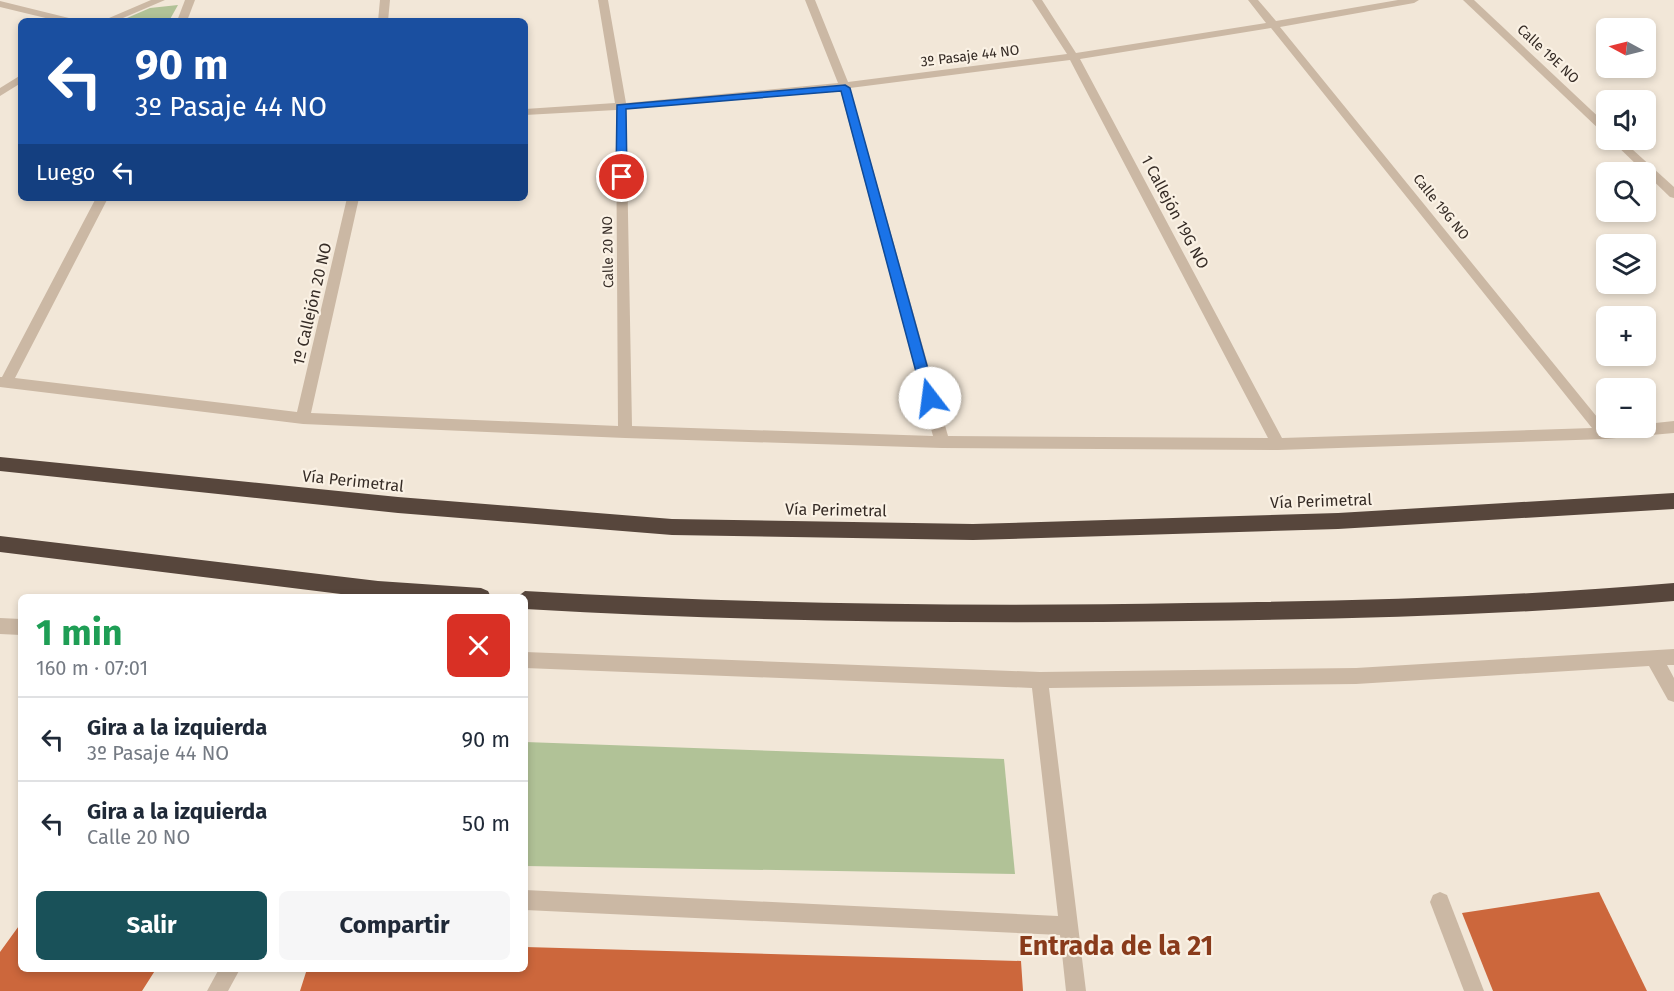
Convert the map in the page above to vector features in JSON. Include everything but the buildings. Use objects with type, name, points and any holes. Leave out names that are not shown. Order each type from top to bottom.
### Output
[{"type":"highway","name":"Vía Perimetral","points":[[0,464],[398,505],[684,527],[973,532],[1338,521],[1674,501]]},
{"type":"highway","points":[[0,544],[378,590],[437,594]]},
{"type":"highway","points":[[528,600],[668,609],[1010,615],[1364,609],[1592,600],[1674,592]]},
{"type":"street","points":[[115,18],[160,0]]},
{"type":"street","points":[[183,18],[190,0]]},
{"type":"street","points":[[383,18],[385,0]]},
{"type":"street","name":"Calle 20 NO","points":[[603,0],[621,107],[625,432]]},
{"type":"street","points":[[810,0],[845,88],[942,442]]},
{"type":"street","name":"1 Callejón 19G NO","points":[[1037,0],[1074,58],[1278,444]]},
{"type":"street","name":"Calle 19G NO","points":[[1253,0],[1596,422]]},
{"type":"street","name":"3º Pasaje 44 NO","points":[[528,112],[621,107],[845,88],[1074,58],[1274,26],[1414,0]]},
{"type":"street","name":"Calle 19E NO","points":[[1468,0],[1596,121]]},
{"type":"street","points":[[0,4],[58,18]]},
{"type":"street","points":[[0,93],[18,80]]},
{"type":"street","points":[[1627,150],[1674,194]]},
{"type":"street","points":[[100,201],[3,383],[303,418],[625,432],[942,442],[1278,444],[1596,433]]},
{"type":"street","name":"1º Callejón 20 NO","points":[[303,418],[352,201]]},
{"type":"street","points":[[1656,429],[1674,427]]},
{"type":"street","points":[[0,626],[18,627]]},
{"type":"street","points":[[528,660],[1040,681],[1356,676],[1674,657]]},
{"type":"street","points":[[1653,658],[1674,694]]},
{"type":"street","points":[[1040,681],[1076,991]]},
{"type":"street","points":[[528,900],[1070,926]]},
{"type":"street","points":[[1440,902],[1474,991]]},
{"type":"street","points":[[217,991],[228,972]]},
{"type":"green space","points":[[178,5],[171,18],[127,18],[150,8]]},
{"type":"green space","points":[[528,742],[1004,759],[1015,874],[528,866]]},
{"type":"district","name":"Entrada de la 21","points":[[1116,946]]},
{"type":"route","points":[[622,177],[621,107],[845,88],[930,398]]}]
